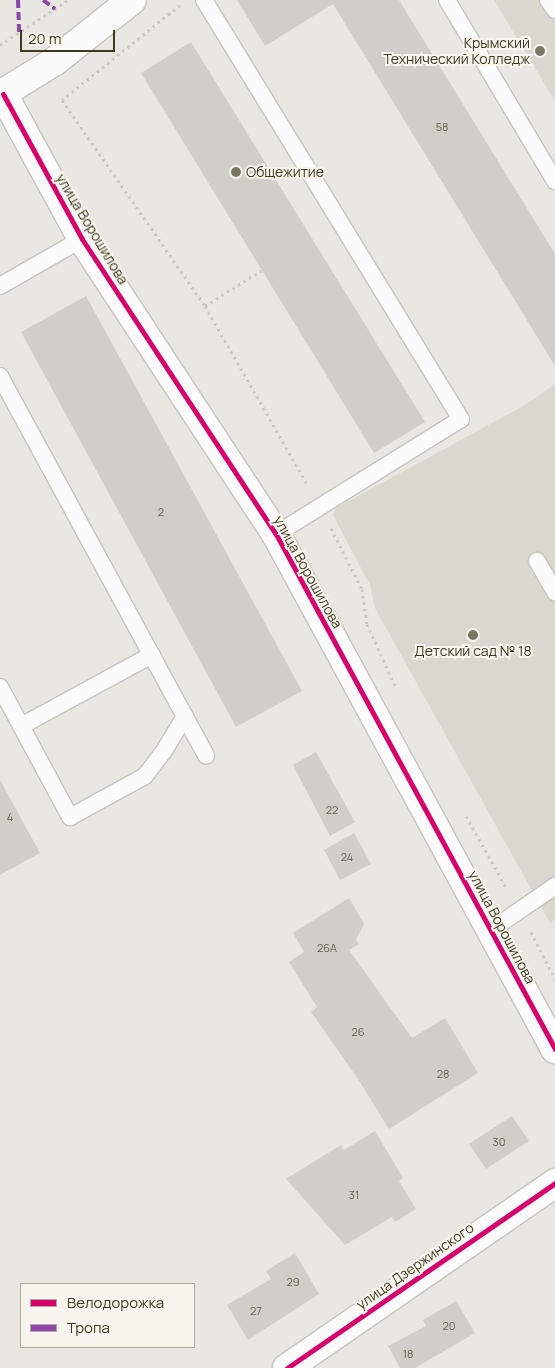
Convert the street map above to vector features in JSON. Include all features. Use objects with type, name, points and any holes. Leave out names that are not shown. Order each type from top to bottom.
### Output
[{"type":"street","points":[[2,95],[55,61],[132,0]]},
{"type":"street","name":"улица Ворошилова","points":[[2,95],[82,240],[276,534],[555,1049]]},
{"type":"street","name":"улица Дзержинского","points":[[288,1368],[555,1183]]},
{"type":"lane","points":[[204,0],[461,419],[276,534]]},
{"type":"lane","points":[[447,0],[555,182]]},
{"type":"lane","points":[[548,0],[555,10]]},
{"type":"lane","points":[[0,286],[82,240]]},
{"type":"lane","points":[[0,376],[206,756]]},
{"type":"lane","points":[[537,561],[555,592]]},
{"type":"lane","points":[[21,726],[152,655]]},
{"type":"lane","points":[[0,687],[70,817],[145,776],[164,751],[185,716]]},
{"type":"lane","points":[[491,930],[555,886]]},
{"type":"path","points":[[0,46],[68,0]]},
{"type":"path","points":[[62,100],[186,0]]},
{"type":"path","points":[[205,306],[262,270]]},
{"type":"shaded area","name":"Крымский Технический Колледж","points":[[494,0],[555,0],[555,101]]},
{"type":"shaded area","name":"Детский сад № 18","points":[[555,384],[555,920],[550,923],[375,608],[370,585],[333,515],[336,508],[525,405]]},
{"type":"building","points":[[237,0],[399,0],[555,254],[555,366],[333,4],[265,46]]},
{"type":"building","name":"Общежитие","points":[[191,42],[425,422],[374,453],[141,73]]},
{"type":"building","points":[[86,296],[302,691],[236,727],[21,332]]},
{"type":"building","points":[[316,752],[355,822],[330,836],[293,765]]},
{"type":"building","points":[[0,780],[40,853],[0,875]]},
{"type":"building","points":[[354,833],[371,864],[340,880],[324,850]]},
{"type":"building","points":[[349,898],[364,924],[356,940],[359,944],[349,950],[412,1038],[445,1018],[478,1073],[389,1129],[358,1079],[311,1012],[317,1007],[289,962],[304,952],[293,933]]},
{"type":"building","points":[[512,1116],[529,1141],[486,1169],[469,1144]]},
{"type":"building","points":[[375,1131],[403,1178],[399,1181],[416,1209],[395,1222],[392,1217],[345,1245],[286,1179],[341,1145],[344,1150]]},
{"type":"building","points":[[295,1253],[319,1294],[248,1340],[227,1305],[271,1279],[266,1271]]},
{"type":"building","points":[[456,1301],[475,1333],[415,1368],[400,1368],[388,1346],[426,1326],[423,1320]]},
{"type":"marked path","points":[[18,0],[19,35]]},
{"type":"marked path","points":[[43,0],[55,9]]},
{"type":"cycle path","points":[[3,94],[82,239],[276,534],[555,1049]]},
{"type":"cycle path","points":[[287,1368],[555,1183]]},
{"type":"place","name":"Крымский Технический Колледж","points":[[540,51]]},
{"type":"place","name":"Общежитие","points":[[236,172]]},
{"type":"place","name":"Детский сад № 18","points":[[473,635]]}]
